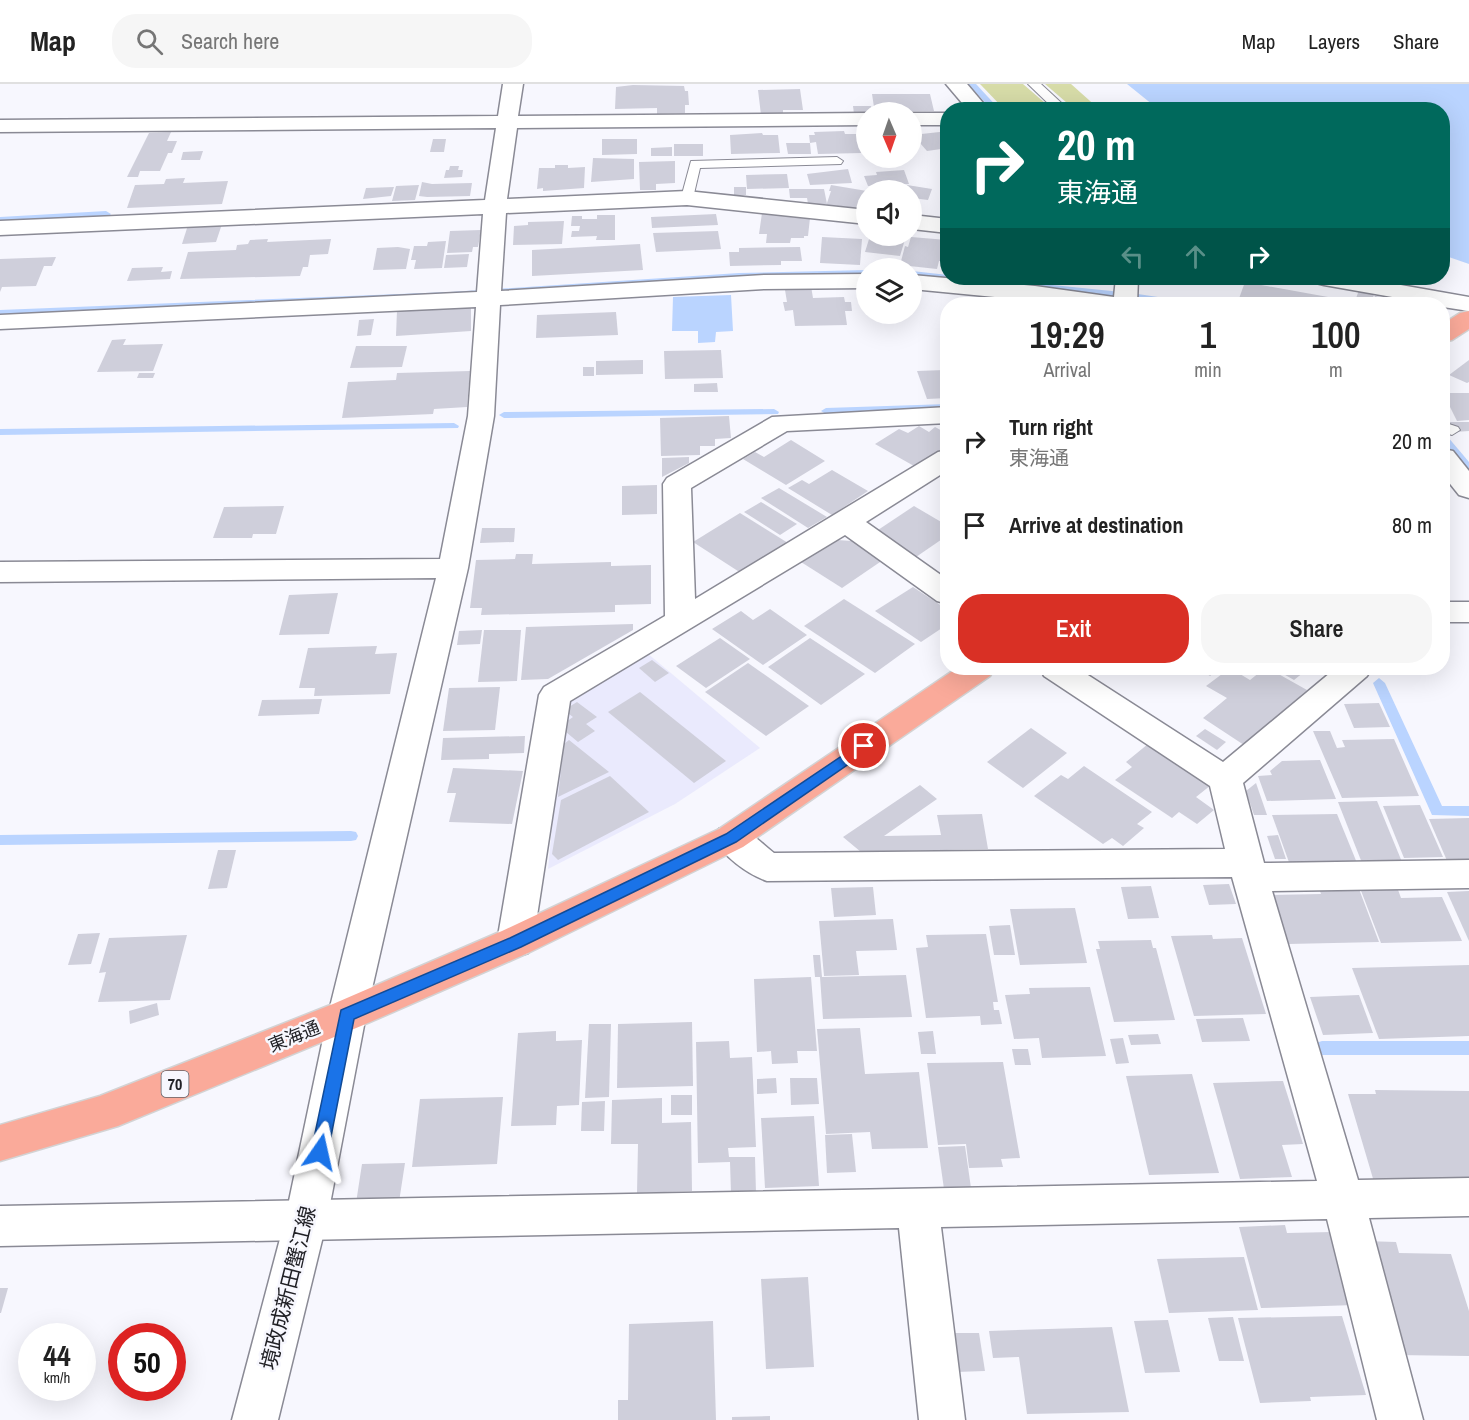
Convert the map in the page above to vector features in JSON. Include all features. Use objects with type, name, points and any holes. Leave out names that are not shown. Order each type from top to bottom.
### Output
[{"type":"main road","points":[[1450,330],[1469,318]]},
{"type":"main road","name":"東海通","points":[[0,1143],[104,1113],[347,1015],[515,942],[731,838],[969,675]]},
{"type":"street","name":"境政成新田蟹江線","points":[[255,1420],[306,1220],[347,1015],[453,568],[481,416],[495,206],[513,84]]},
{"type":"street","points":[[956,84],[972,102]]},
{"type":"street","points":[[0,126],[856,119]]},
{"type":"street","points":[[922,119],[940,119]]},
{"type":"street","points":[[0,228],[687,198],[856,216]]},
{"type":"street","points":[[922,223],[940,225]]},
{"type":"street","points":[[0,322],[175,315],[490,290],[856,281]]},
{"type":"street","points":[[922,283],[940,285]]},
{"type":"street","points":[[946,285],[1035,293],[1124,296]]},
{"type":"street","points":[[1363,285],[1430,297]]},
{"type":"street","points":[[1450,301],[1469,304]]},
{"type":"street","points":[[680,620],[677,484],[781,423],[940,416]]},
{"type":"street","points":[[515,942],[555,695],[846,522],[940,463]]},
{"type":"street","points":[[1450,466],[1469,489]]},
{"type":"street","points":[[846,522],[940,588]]},
{"type":"street","points":[[0,572],[453,568]]},
{"type":"street","points":[[1450,612],[1469,612]]},
{"type":"street","points":[[1066,675],[1225,779],[1248,870],[1342,1198],[1400,1420]]},
{"type":"street","points":[[1225,779],[1348,675]]},
{"type":"street","points":[[731,838],[767,867],[1469,874]]},
{"type":"street","points":[[0,1226],[1469,1197]]},
{"type":"street","points":[[918,1208],[942,1420]]},
{"type":"lane","points":[[1034,84],[1054,102]]},
{"type":"lane","points":[[687,198],[695,164],[837,161]]},
{"type":"shaded area","points":[[647,653],[760,748],[675,804],[548,869],[564,703]]},
{"type":"green space","points":[[980,84],[1023,84],[1044,102],[997,102]]},
{"type":"green space","points":[[1045,84],[1071,84],[1091,102],[1066,102]]},
{"type":"water","points":[[1127,84],[1469,84],[1469,264],[1450,257],[1450,102],[1149,102]]},
{"type":"water","points":[[856,270],[856,277],[0,315],[0,310],[450,292],[739,273]]},
{"type":"water","points":[[922,272],[940,274],[940,281],[922,279]]},
{"type":"water","points":[[980,285],[1052,285],[1158,297],[1098,297]]},
{"type":"water","points":[[731,295],[733,331],[716,332],[715,342],[698,343],[698,331],[672,331],[673,297]]},
{"type":"building","points":[[684,86],[685,91],[688,91],[689,105],[685,105],[685,113],[657,114],[657,108],[615,109],[616,87]]},
{"type":"building","points":[[800,89],[803,110],[783,110],[783,114],[761,115],[758,90]]},
{"type":"building","points":[[872,94],[930,94],[934,111],[922,111],[922,102],[873,102]]},
{"type":"building","points":[[844,131],[845,134],[856,134],[856,153],[818,154],[816,142],[810,143],[809,135],[815,135],[814,132]]},
{"type":"building","points":[[171,132],[167,141],[177,141],[172,153],[168,153],[160,171],[140,171],[138,177],[127,177],[149,133]]},
{"type":"building","points":[[940,132],[940,149],[927,151],[922,145],[922,134]]},
{"type":"building","points":[[762,133],[763,135],[778,135],[780,153],[731,154],[730,135]]},
{"type":"building","points":[[433,139],[446,139],[444,152],[430,152]]},
{"type":"building","points":[[602,139],[637,139],[637,154],[602,155]]},
{"type":"building","points":[[786,143],[810,143],[811,154],[788,154]]},
{"type":"building","points":[[674,144],[703,144],[703,156],[674,156]]},
{"type":"building","points":[[672,147],[672,156],[651,156],[651,148]]},
{"type":"building","points":[[203,151],[200,160],[181,160],[183,152]]},
{"type":"building","points":[[593,158],[634,159],[634,179],[591,182]]},
{"type":"building","points":[[675,161],[675,183],[656,184],[656,190],[640,190],[639,162]]},
{"type":"building","points":[[555,165],[568,165],[568,168],[585,167],[584,188],[543,191],[543,188],[537,189],[539,168],[555,168]]},
{"type":"building","points":[[450,166],[459,166],[458,170],[463,170],[462,177],[444,178]]},
{"type":"building","points":[[848,169],[852,183],[810,185],[807,174]]},
{"type":"building","points":[[904,170],[908,180],[866,180],[864,176],[877,175],[876,172]]},
{"type":"building","points":[[787,174],[789,188],[747,189],[746,175]]},
{"type":"building","points":[[185,178],[183,183],[228,181],[222,204],[127,208],[135,185],[164,184],[166,179]]},
{"type":"building","points":[[422,182],[472,183],[470,196],[427,197],[419,196]]},
{"type":"building","points":[[419,185],[415,200],[392,201],[396,186]]},
{"type":"building","points":[[831,185],[856,189],[856,209],[826,206],[831,191],[829,191]]},
{"type":"building","points":[[394,187],[391,196],[363,199],[366,188]]},
{"type":"building","points":[[734,187],[746,187],[746,195],[734,196]]},
{"type":"building","points":[[922,187],[932,189],[928,200],[922,199]]},
{"type":"building","points":[[789,189],[824,189],[827,204],[808,204],[807,198],[790,198]]},
{"type":"building","points":[[762,213],[792,214],[792,217],[810,218],[808,236],[791,238],[790,243],[766,243],[767,234],[759,234]]},
{"type":"building","points":[[716,214],[718,225],[652,228],[651,217]]},
{"type":"building","points":[[597,215],[615,215],[615,240],[596,240],[597,236],[571,237],[572,231],[579,231],[580,226],[571,226],[572,216],[597,219]]},
{"type":"building","points":[[564,221],[562,244],[513,245],[514,226],[528,225],[528,222]]},
{"type":"building","points":[[222,224],[216,242],[182,244],[188,225]]},
{"type":"building","points":[[481,230],[478,247],[473,247],[472,252],[447,253],[450,231]]},
{"type":"building","points":[[718,231],[721,249],[656,252],[653,233]]},
{"type":"building","points":[[822,237],[856,239],[856,246],[861,246],[861,258],[856,258],[856,265],[820,263]]},
{"type":"building","points":[[922,238],[940,239],[940,261],[937,269],[922,267],[922,258],[902,258],[905,246],[922,246]]},
{"type":"building","points":[[268,239],[267,242],[331,239],[328,254],[310,255],[308,267],[303,267],[300,276],[180,279],[188,252],[236,250],[237,245],[248,244],[250,240]]},
{"type":"building","points":[[446,241],[442,268],[414,269],[416,260],[411,260],[414,246],[427,246],[428,242]]},
{"type":"building","points":[[640,244],[643,270],[532,276],[532,250]]},
{"type":"building","points":[[867,246],[903,246],[900,256],[865,252]]},
{"type":"building","points":[[800,247],[802,261],[781,261],[781,265],[730,266],[729,252],[739,252],[739,248]]},
{"type":"building","points":[[377,248],[410,249],[406,269],[373,270]]},
{"type":"building","points":[[469,254],[467,267],[444,268],[446,255]]},
{"type":"building","points":[[56,257],[52,266],[44,266],[36,286],[2,287],[0,292],[0,259]]},
{"type":"building","points":[[163,267],[161,272],[172,271],[170,279],[127,281],[132,268]]},
{"type":"building","points":[[1244,285],[1262,285],[1328,297],[1240,297]]},
{"type":"building","points":[[794,286],[811,286],[813,298],[844,297],[845,302],[851,302],[852,311],[845,311],[847,325],[795,326],[793,310],[785,311],[783,302],[787,302],[785,290],[795,290]]},
{"type":"building","points":[[1359,290],[1374,294],[1373,297],[1356,297]]},
{"type":"building","points":[[471,305],[471,331],[396,336],[397,310]]},
{"type":"building","points":[[616,312],[618,335],[536,338],[537,315]]},
{"type":"building","points":[[374,319],[371,335],[357,336],[359,320]]},
{"type":"building","points":[[126,339],[123,345],[163,344],[153,371],[97,372],[112,340]]},
{"type":"building","points":[[356,346],[407,346],[402,367],[350,368]]},
{"type":"building","points":[[721,350],[723,378],[665,379],[664,351]]},
{"type":"building","points":[[643,360],[643,374],[596,375],[596,361]]},
{"type":"building","points":[[1469,360],[1469,382],[1450,374]]},
{"type":"building","points":[[583,367],[594,367],[594,376],[583,376]]},
{"type":"building","points":[[940,370],[940,398],[927,399],[917,371]]},
{"type":"building","points":[[470,371],[467,407],[434,409],[433,414],[342,418],[348,382],[396,380],[397,373]]},
{"type":"building","points":[[139,373],[155,373],[153,378],[137,378]]},
{"type":"building","points":[[717,383],[718,392],[694,392],[694,384]]},
{"type":"building","points":[[1450,393],[1469,393],[1469,420],[1457,421],[1450,407]]},
{"type":"building","points":[[729,416],[731,438],[715,439],[715,446],[700,446],[700,455],[661,456],[660,418]]},
{"type":"building","points":[[1450,422],[1469,422],[1469,431],[1455,432]]},
{"type":"building","points":[[919,426],[929,432],[935,427],[940,430],[940,450],[914,466],[875,444],[899,429],[908,433]]},
{"type":"building","points":[[791,440],[825,461],[786,485],[743,459],[755,452],[764,457]]},
{"type":"building","points":[[689,457],[689,463],[662,477],[662,458]]},
{"type":"building","points":[[832,470],[868,491],[832,515],[788,488],[802,480],[809,484]]},
{"type":"building","points":[[657,485],[657,514],[622,515],[622,486]]},
{"type":"building","points":[[779,488],[827,517],[808,528],[761,498]]},
{"type":"building","points":[[761,502],[797,524],[780,535],[744,512]]},
{"type":"building","points":[[284,506],[276,534],[253,534],[252,538],[213,538],[224,507]]},
{"type":"building","points":[[914,506],[940,521],[940,540],[916,557],[875,532]]},
{"type":"building","points":[[740,513],[788,543],[741,573],[693,542]]},
{"type":"building","points":[[482,528],[515,528],[514,542],[480,543]]},
{"type":"building","points":[[837,540],[852,541],[883,560],[842,588],[801,562]]},
{"type":"building","points":[[516,554],[533,554],[532,564],[611,562],[611,566],[651,565],[651,604],[615,605],[615,612],[481,615],[482,608],[470,608],[476,560],[515,559]]},
{"type":"building","points":[[913,587],[940,605],[940,629],[921,642],[875,611]]},
{"type":"building","points":[[338,593],[329,634],[279,635],[289,595]]},
{"type":"building","points":[[844,599],[915,644],[875,673],[804,626]]},
{"type":"building","points":[[770,609],[807,635],[763,665],[712,629],[741,611],[753,620]]},
{"type":"building","points":[[633,624],[633,630],[548,679],[521,680],[526,627]]},
{"type":"building","points":[[482,630],[480,644],[457,645],[459,631]]},
{"type":"building","points":[[484,630],[521,630],[517,681],[478,682]]},
{"type":"building","points":[[720,638],[750,659],[706,688],[676,666]]},
{"type":"building","points":[[810,638],[865,674],[821,705],[768,667]]},
{"type":"building","points":[[377,646],[375,654],[397,653],[390,694],[314,696],[315,688],[299,688],[308,648]]},
{"type":"building","points":[[652,660],[669,673],[655,682],[639,668]]},
{"type":"building","points":[[748,663],[809,706],[766,736],[705,692]]},
{"type":"building","points":[[1221,675],[1242,675],[1250,680],[1256,675],[1280,675],[1307,690],[1244,745],[1203,718],[1227,698],[1206,686]]},
{"type":"building","points":[[1285,675],[1300,675],[1294,680]]},
{"type":"building","points":[[500,687],[495,730],[443,731],[449,688]]},
{"type":"building","points":[[640,692],[726,761],[694,783],[608,712]]},
{"type":"building","points":[[322,699],[319,714],[258,716],[262,700]]},
{"type":"building","points":[[577,702],[597,717],[586,724],[595,731],[578,742],[566,732],[566,722],[573,717],[564,710]]},
{"type":"building","points":[[1379,703],[1390,727],[1354,728],[1344,704]]},
{"type":"building","points":[[1031,728],[1067,753],[1023,788],[987,762]]},
{"type":"building","points":[[1205,729],[1226,742],[1217,750],[1196,736]]},
{"type":"building","points":[[1313,731],[1330,731],[1337,748],[1345,747],[1342,740],[1394,739],[1419,796],[1342,798]]},
{"type":"building","points":[[525,736],[524,753],[489,754],[489,759],[441,760],[443,738]]},
{"type":"building","points":[[569,740],[609,772],[558,797],[564,744]]},
{"type":"building","points":[[1148,744],[1211,785],[1196,797],[1214,810],[1197,824],[1179,812],[1172,818],[1115,780],[1132,767],[1126,762]]},
{"type":"building","points":[[1320,760],[1336,799],[1267,801],[1258,776],[1272,775],[1270,771],[1282,761]]},
{"type":"building","points":[[1084,766],[1152,812],[1137,824],[1144,828],[1123,846],[1112,838],[1103,844],[1034,796],[1061,775],[1068,779]]},
{"type":"building","points":[[453,768],[523,771],[512,824],[449,822],[456,793],[447,793]]},
{"type":"building","points":[[610,776],[649,812],[558,860],[552,854],[561,800]]},
{"type":"building","points":[[1256,783],[1267,815],[1254,815],[1246,791]]},
{"type":"building","points":[[920,785],[937,799],[884,836],[941,835],[937,815],[982,814],[988,849],[861,852],[843,837]]},
{"type":"building","points":[[1377,801],[1402,862],[1362,863],[1338,802]]},
{"type":"building","points":[[1420,805],[1443,857],[1404,858],[1383,806]]},
{"type":"building","points":[[1337,814],[1357,863],[1290,865],[1272,815]]},
{"type":"building","points":[[1469,818],[1469,862],[1448,863],[1429,819]]},
{"type":"building","points":[[1278,835],[1286,859],[1275,859],[1267,836]]},
{"type":"building","points":[[218,850],[236,850],[227,888],[208,889]]},
{"type":"building","points":[[1229,884],[1236,904],[1209,905],[1203,885]]},
{"type":"building","points":[[1151,886],[1159,918],[1128,919],[1121,887]]},
{"type":"building","points":[[873,887],[876,915],[834,917],[831,888]]},
{"type":"building","points":[[1397,887],[1401,898],[1442,897],[1462,941],[1381,943],[1360,888]]},
{"type":"building","points":[[1359,889],[1379,942],[1288,944],[1271,895],[1321,894],[1320,891]]},
{"type":"building","points":[[1469,891],[1469,941],[1447,892]]},
{"type":"building","points":[[1075,908],[1087,963],[1020,965],[1010,909]]},
{"type":"building","points":[[893,919],[897,950],[856,951],[859,975],[824,976],[819,921]]},
{"type":"building","points":[[1010,925],[1015,955],[994,955],[989,926]]},
{"type":"building","points":[[100,933],[91,964],[68,965],[78,934]]},
{"type":"building","points":[[986,934],[998,1002],[993,1002],[994,1010],[999,1010],[1002,1024],[981,1025],[980,1016],[926,1018],[916,948],[928,947],[926,935]]},
{"type":"building","points":[[187,935],[170,1000],[98,1002],[106,972],[99,973],[109,938]]},
{"type":"building","points":[[1212,935],[1213,939],[1242,938],[1266,1014],[1194,1016],[1171,936]]},
{"type":"building","points":[[1151,940],[1153,948],[1156,948],[1175,1020],[1114,1022],[1096,949],[1100,949],[1098,941]]},
{"type":"building","points":[[813,955],[820,955],[822,977],[906,975],[912,1017],[823,1019],[820,977],[815,977]]},
{"type":"building","points":[[1469,965],[1469,1036],[1379,1039],[1352,968]]},
{"type":"building","points":[[811,977],[817,1051],[797,1051],[798,1063],[772,1064],[771,1051],[757,1052],[754,979]]},
{"type":"building","points":[[1090,987],[1106,1056],[1042,1058],[1039,1038],[1014,1039],[1005,995],[1030,994],[1029,988]]},
{"type":"building","points":[[1359,995],[1373,1033],[1323,1035],[1310,997]]},
{"type":"building","points":[[157,1003],[159,1015],[130,1024],[129,1011]]},
{"type":"building","points":[[1243,1018],[1250,1041],[1202,1042],[1196,1019]]},
{"type":"building","points":[[692,1022],[693,1086],[617,1088],[618,1024]]},
{"type":"building","points":[[589,1024],[611,1024],[609,1097],[585,1098]]},
{"type":"building","points":[[860,1028],[865,1074],[919,1072],[928,1148],[872,1149],[870,1132],[826,1134],[817,1029]]},
{"type":"building","points":[[556,1031],[556,1041],[582,1040],[579,1105],[557,1106],[556,1125],[511,1126],[518,1033]]},
{"type":"building","points":[[933,1031],[936,1054],[921,1054],[918,1032]]},
{"type":"building","points":[[1158,1034],[1161,1044],[1131,1045],[1128,1035]]},
{"type":"building","points":[[1123,1038],[1129,1063],[1116,1064],[1110,1039]]},
{"type":"building","points":[[729,1041],[730,1058],[752,1057],[756,1147],[728,1148],[729,1157],[755,1157],[756,1193],[731,1193],[730,1162],[698,1163],[696,1042]]},
{"type":"building","points":[[1012,1049],[1028,1049],[1031,1065],[1015,1065]]},
{"type":"building","points":[[1003,1062],[1020,1158],[1001,1159],[1003,1167],[969,1168],[966,1144],[938,1145],[927,1063]]},
{"type":"building","points":[[1192,1074],[1219,1173],[1149,1175],[1126,1076]]},
{"type":"building","points":[[776,1078],[777,1093],[757,1094],[757,1079]]},
{"type":"building","points":[[790,1078],[817,1078],[819,1104],[791,1105]]},
{"type":"building","points":[[1283,1081],[1303,1144],[1282,1145],[1292,1177],[1240,1179],[1213,1083]]},
{"type":"building","points":[[1375,1090],[1469,1091],[1469,1183],[1374,1182],[1348,1094],[1376,1094]]},
{"type":"building","points":[[671,1095],[692,1095],[692,1115],[671,1115]]},
{"type":"building","points":[[503,1097],[497,1164],[412,1167],[420,1099]]},
{"type":"building","points":[[662,1098],[662,1123],[691,1122],[692,1191],[637,1193],[638,1144],[611,1144],[612,1100]]},
{"type":"building","points":[[605,1101],[604,1131],[581,1131],[582,1102]]},
{"type":"building","points":[[814,1116],[819,1186],[765,1188],[761,1118]]},
{"type":"building","points":[[852,1134],[856,1172],[827,1173],[825,1135]]},
{"type":"building","points":[[965,1146],[971,1188],[944,1189],[938,1147]]},
{"type":"building","points":[[405,1163],[399,1202],[356,1203],[362,1164]]},
{"type":"building","points":[[1285,1225],[1287,1233],[1332,1232],[1355,1305],[1261,1308],[1239,1227]]},
{"type":"building","points":[[1364,1241],[1396,1242],[1399,1253],[1451,1254],[1469,1311],[1469,1356],[1395,1355]]},
{"type":"building","points":[[1244,1257],[1258,1310],[1169,1313],[1157,1259]]},
{"type":"building","points":[[808,1277],[814,1367],[766,1369],[761,1279]]},
{"type":"building","points":[[0,1288],[8,1288],[1,1313],[0,1313]]},
{"type":"building","points":[[1342,1316],[1366,1395],[1310,1397],[1311,1401],[1260,1403],[1238,1318]]},
{"type":"building","points":[[1233,1317],[1244,1361],[1219,1361],[1208,1318]]},
{"type":"building","points":[[1168,1320],[1180,1372],[1145,1373],[1134,1321]]},
{"type":"building","points":[[713,1321],[716,1420],[618,1420],[618,1400],[628,1400],[629,1324]]},
{"type":"building","points":[[1112,1327],[1129,1412],[1027,1414],[1019,1357],[993,1358],[989,1331]]},
{"type":"building","points":[[951,1333],[979,1333],[985,1371],[956,1372]]},
{"type":"building","points":[[770,1416],[770,1420],[732,1420],[732,1417]]},
{"type":"waterway","points":[[972,84],[989,102]]},
{"type":"waterway","points":[[0,220],[106,214]]},
{"type":"waterway","points":[[826,411],[940,407]]},
{"type":"waterway","points":[[504,415],[774,412]]},
{"type":"waterway","points":[[0,432],[454,426]]},
{"type":"waterway","points":[[1450,446],[1469,469]]},
{"type":"waterway","points":[[1379,683],[1437,811],[1469,811]]},
{"type":"waterway","points":[[0,840],[351,836]]},
{"type":"waterway","points":[[1322,1048],[1469,1048]]},
{"type":"route","points":[[320,1152],[347,1015],[515,942],[731,838],[864,746]]}]
